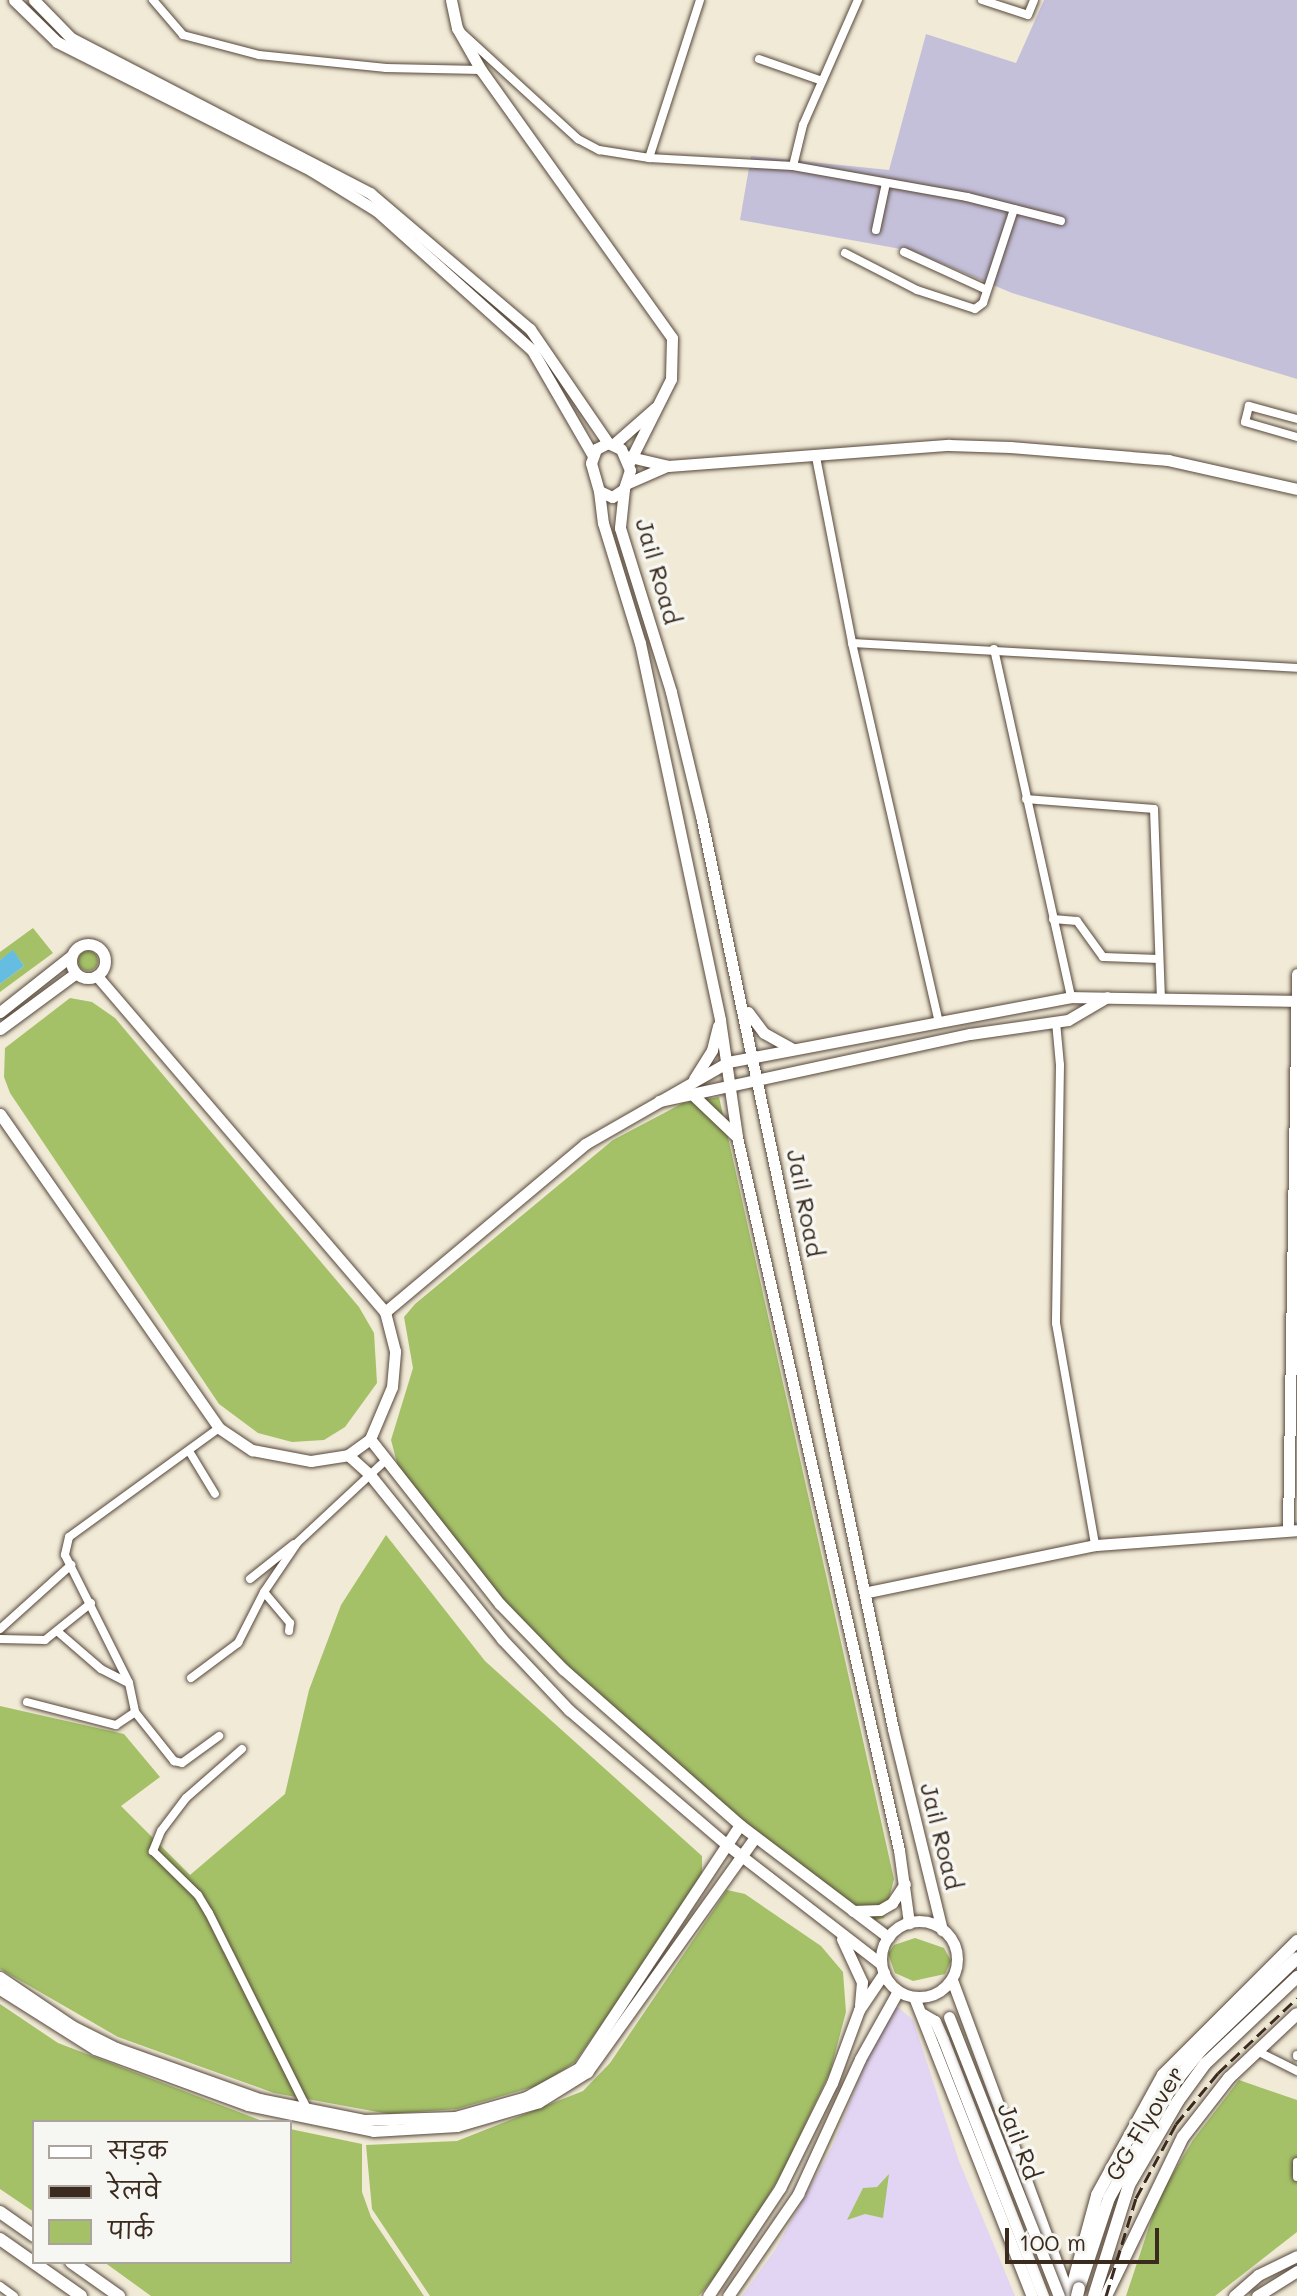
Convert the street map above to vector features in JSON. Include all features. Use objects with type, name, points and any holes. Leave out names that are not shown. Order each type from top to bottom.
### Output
[{"type":"main road","points":[[1091,2296],[1066,2294],[1097,2195],[1163,2075],[1297,1941]]},
{"type":"main road","name":"GG Flyover","points":[[1066,2294],[1121,2171],[1188,2066],[1297,1958]]},
{"type":"main road","name":"GG Flyover","points":[[1091,2296],[1129,2185],[1205,2064],[1297,1977]]},
{"type":"main road","points":[[1106,2296],[1183,2137],[1257,2051],[1297,2014]]},
{"type":"main road","points":[[0,2212],[32,2235]]},
{"type":"main road","points":[[0,2239],[32,2262]]},
{"type":"main road","points":[[36,2264],[81,2296]]},
{"type":"main road","points":[[74,2264],[119,2296]]},
{"type":"street","name":"Jail Road","points":[[14,0],[57,42],[312,171],[377,211],[532,350],[592,454],[603,523],[640,643],[720,1020],[737,1137],[905,1884],[909,1923]]},
{"type":"street","points":[[34,0],[71,38],[370,193],[530,329],[611,444],[629,459],[668,466],[949,445],[1010,447],[1168,460],[1297,489]]},
{"type":"street","points":[[451,0],[457,28],[481,70],[672,338],[671,379],[629,459]]},
{"type":"street","points":[[649,158],[700,0]]},
{"type":"street","points":[[982,0],[1028,15],[1034,0]]},
{"type":"street","points":[[156,1],[183,35],[259,55],[386,68],[481,70]]},
{"type":"street","points":[[793,166],[822,81],[856,1]]},
{"type":"street","points":[[457,28],[578,139],[599,150],[649,158],[793,166],[1061,221]]},
{"type":"street","points":[[759,59],[822,81]]},
{"type":"street","points":[[876,230],[886,183]]},
{"type":"street","points":[[845,253],[917,290],[972,309],[980,308],[1014,209]]},
{"type":"street","points":[[904,252],[987,290]]},
{"type":"street","points":[[1297,419],[1249,406],[1245,422],[1297,437]]},
{"type":"street","points":[[592,454],[611,444],[655,408]]},
{"type":"street","points":[[816,457],[852,643],[938,1020]]},
{"type":"street","name":"Jail Road","points":[[629,459],[620,528],[686,748],[745,1008],[868,1592],[893,1729],[942,1930]]},
{"type":"street","points":[[599,491],[612,497],[626,486],[668,466]]},
{"type":"street","points":[[852,643],[1297,668]]},
{"type":"street","points":[[994,649],[1071,997]]},
{"type":"street","points":[[1026,799],[1154,809],[1161,996]]},
{"type":"street","points":[[1053,919],[1077,921],[1103,957],[1159,959]]},
{"type":"street","points":[[0,1012],[80,946],[97,946],[106,961],[97,976]]},
{"type":"street","points":[[71,956],[76,973]]},
{"type":"street","points":[[0,1029],[76,973],[97,976],[385,1312],[395,1351],[392,1387],[370,1439],[348,1455],[311,1461],[281,1458],[252,1450],[219,1428],[0,1114]]},
{"type":"street","points":[[868,1592],[1095,1545],[1292,1530],[1297,974]]},
{"type":"street","points":[[385,1312],[585,1144],[651,1103],[728,1062],[1071,997],[1296,1000]]},
{"type":"street","points":[[651,1103],[970,1034],[1056,1022],[1077,1017],[1107,997]]},
{"type":"street","points":[[745,1008],[764,1033],[793,1049]]},
{"type":"street","points":[[694,1079],[712,1050],[720,1020]]},
{"type":"street","points":[[1056,1022],[1060,1065],[1056,1323],[1095,1545]]},
{"type":"street","points":[[692,1094],[737,1137]]},
{"type":"street","points":[[219,1428],[69,1537],[65,1555],[129,1683],[135,1712],[178,1763],[219,1736]]},
{"type":"street","points":[[370,1439],[500,1604],[563,1669],[740,1825],[888,1937]]},
{"type":"street","points":[[189,1451],[215,1494]]},
{"type":"street","points":[[348,1455],[371,1476],[502,1639],[569,1710],[740,1856],[882,1968],[898,1991],[914,1997],[935,1994],[952,1980]]},
{"type":"street","points":[[250,1579],[298,1542],[385,1461]]},
{"type":"street","points":[[191,1678],[238,1643],[264,1592],[298,1542]]},
{"type":"street","points":[[0,1629],[71,1565]]},
{"type":"street","points":[[264,1592],[290,1623],[289,1631]]},
{"type":"street","points":[[0,1639],[45,1640],[91,1603]]},
{"type":"street","points":[[57,1631],[101,1669],[129,1683]]},
{"type":"street","points":[[27,1702],[116,1725],[135,1712]]},
{"type":"street","points":[[242,1749],[186,1798],[161,1831],[153,1851],[198,1895],[307,2110]]},
{"type":"street","points":[[0,1977],[72,2026],[116,2048],[259,2099],[364,2120],[455,2117],[526,2097],[568,2077],[588,2057],[740,1825]]},
{"type":"street","points":[[0,1989],[95,2049],[248,2105],[373,2131],[457,2126],[539,2102],[587,2072],[755,1837]]},
{"type":"street","points":[[852,1911],[880,1910],[892,1903],[905,1884]]},
{"type":"street","points":[[708,2296],[780,2188],[832,2083],[859,2010],[882,1968],[888,1937],[909,1923],[922,1921],[942,1930],[956,1951],[952,1980],[1066,2294]]},
{"type":"street","points":[[835,1930],[855,1957],[862,1982],[859,2010]]},
{"type":"street","points":[[728,2296],[798,2194],[860,2059],[898,1991]]},
{"type":"street","points":[[914,1997],[1032,2296]]},
{"type":"street","name":"Jail Rd","points":[[961,2004],[949,2017],[1066,2294]]},
{"type":"street","name":"Jail Rd","points":[[921,2013],[935,2021],[1043,2296]]},
{"type":"street","points":[[1257,2051],[1297,2071]]},
{"type":"street","points":[[1297,2162],[1297,2177]]},
{"type":"street","points":[[1234,2296],[1258,2275],[1297,2256]]},
{"type":"street","points":[[1257,2296],[1297,2271]]},
{"type":"street","points":[[0,2286],[14,2296]]},
{"type":"shaded area","points":[[1044,0],[1297,0],[1297,379],[1012,293],[912,251],[740,220],[751,156],[889,170],[926,34],[1016,63]]},
{"type":"shaded area","points":[[888,2007],[899,2008],[913,2020],[959,2161],[1015,2296],[742,2296],[775,2250],[832,2147]]},
{"type":"green space","points":[[33,928],[53,953],[0,992],[0,984],[24,966],[13,951],[0,960],[0,952]]},
{"type":"green space","points":[[88,951],[95,954],[98,961],[95,968],[88,971],[81,968],[78,961],[81,954]]},
{"type":"green space","points":[[70,998],[92,1002],[115,1018],[359,1307],[374,1333],[377,1383],[345,1427],[324,1440],[292,1442],[258,1433],[219,1404],[10,1093],[4,1077],[5,1048]]},
{"type":"green space","points":[[719,1097],[894,1879],[884,1918],[875,1920],[717,1807],[518,1621],[400,1474],[391,1440],[413,1368],[404,1317],[415,1304],[613,1140],[683,1103]]},
{"type":"green space","points":[[386,1535],[485,1661],[702,1856],[702,1881],[575,2062],[540,2085],[457,2109],[389,2114],[274,2093],[118,2037],[0,1969],[0,1706],[124,1734],[160,1777],[121,1806],[190,1875],[285,1794],[309,1690],[341,1605]]},
{"type":"green space","points":[[727,1890],[745,1894],[821,1946],[843,1972],[846,2012],[830,2072],[782,2173],[734,2253],[699,2296],[430,2296],[372,2209],[366,2145],[457,2141],[583,2091],[610,2063]]},
{"type":"green space","points":[[915,1938],[944,1948],[951,1961],[945,1974],[913,1981],[895,1973],[888,1954],[894,1945]]},
{"type":"green space","points":[[0,2004],[58,2043],[260,2120],[32,2120],[32,2211],[0,2189]]},
{"type":"green space","points":[[1239,2080],[1297,2100],[1297,2232],[1215,2296],[1126,2296],[1159,2197],[1193,2140]]},
{"type":"green space","points":[[292,2129],[362,2144],[362,2192],[371,2217],[424,2296],[151,2296],[107,2264],[292,2264]]},
{"type":"green space","points":[[889,2174],[883,2218],[865,2214],[847,2220],[863,2188],[877,2187]]},
{"type":"water","points":[[13,950],[24,966],[0,984],[0,960]]},
{"type":"railway","points":[[1106,2296],[1136,2198],[1176,2124],[1218,2073],[1297,1998]]}]
